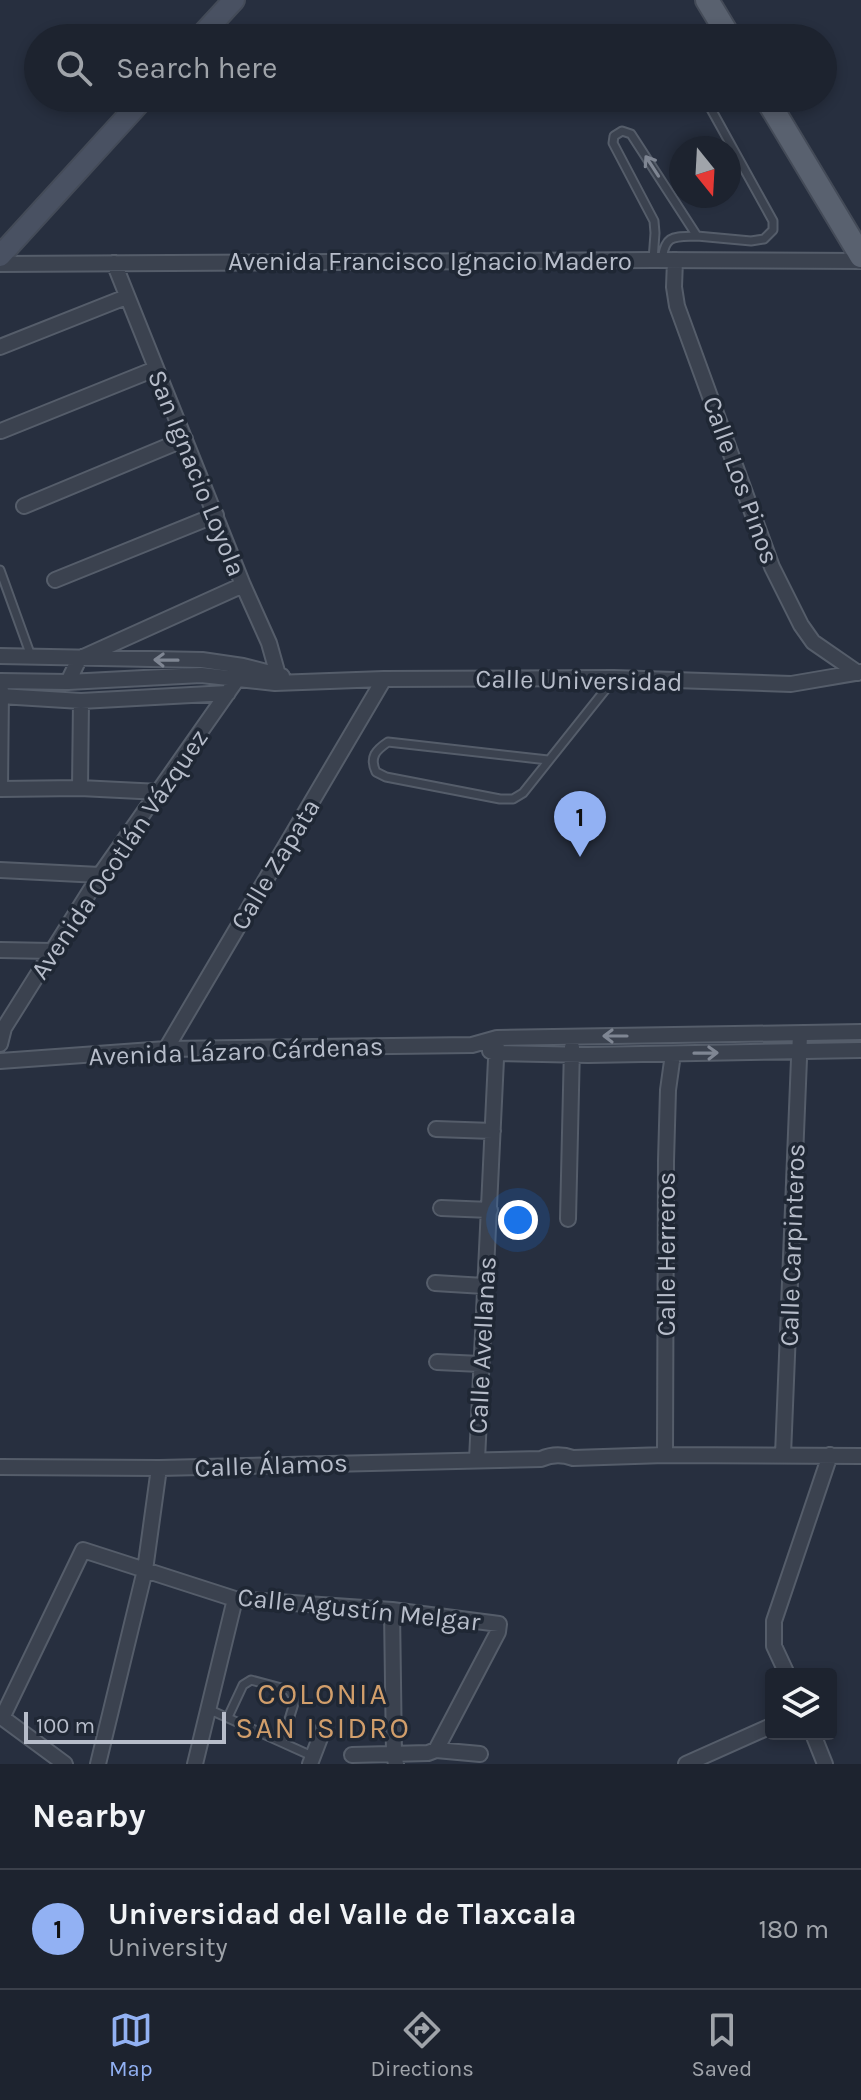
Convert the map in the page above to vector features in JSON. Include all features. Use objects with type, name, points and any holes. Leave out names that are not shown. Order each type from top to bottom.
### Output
[{"type":"main road","points":[[707,0],[722,24]]},
{"type":"main road","points":[[774,112],[861,258]]},
{"type":"street","points":[[212,24],[234,0]]},
{"type":"street","points":[[0,256],[131,112]]},
{"type":"street","name":"Avenida Francisco Ignacio Madero","points":[[0,264],[861,258]]},
{"type":"street","name":"Calle Los Pinos","points":[[663,260],[772,567],[813,642],[859,673]]},
{"type":"street","name":"San Ignacio Loyola","points":[[114,263],[269,643],[276,679]]},
{"type":"street","points":[[0,347],[126,297]]},
{"type":"street","points":[[1,431],[155,369]]},
{"type":"street","points":[[24,506],[185,439]]},
{"type":"street","points":[[55,580],[216,515]]},
{"type":"street","points":[[68,682],[79,659],[243,585]]},
{"type":"street","name":"Calle Universidad","points":[[0,656],[202,660],[241,672],[297,682],[614,678],[791,684],[859,673]]},
{"type":"street","name":"Calle Universidad","points":[[1,689],[241,672]]},
{"type":"street","name":"Avenida Ocotlán Vázquez","points":[[0,1044],[2,1028],[100,875],[241,672]]},
{"type":"street","name":"Calle Zapata","points":[[166,1049],[384,679]]},
{"type":"street","points":[[160,792],[80,788],[0,789],[1,689],[81,701],[228,693]]},
{"type":"street","points":[[80,788],[81,701]]},
{"type":"street","points":[[0,870],[100,875]]},
{"type":"street","points":[[0,950],[52,951]]},
{"type":"street","name":"Avenida Lázaro Cárdenas","points":[[496,1046],[573,1036],[861,1032]]},
{"type":"street","name":"Calle Carpinteros","points":[[783,1455],[800,1034]]},
{"type":"street","points":[[568,1219],[573,1036]]},
{"type":"street","name":"Avenida Lázaro Cárdenas","points":[[0,1061],[166,1049],[472,1045],[572,1055],[861,1050]]},
{"type":"street","name":"Calle Avellanas","points":[[477,1460],[496,1046]]},
{"type":"street","name":"Calle Herreros","points":[[665,1455],[666,1161],[668,1090],[673,1054]]},
{"type":"street","points":[[436,1129],[493,1131]]},
{"type":"street","points":[[441,1208],[490,1210]]},
{"type":"street","points":[[435,1283],[484,1286]]},
{"type":"street","points":[[437,1362],[481,1364]]},
{"type":"street","name":"Calle Álamos","points":[[0,1467],[159,1468],[541,1459],[548,1455],[573,1458],[861,1456]]},
{"type":"street","points":[[784,1668],[774,1646],[774,1621],[830,1455]]},
{"type":"street","points":[[98,1764],[145,1570],[159,1468]]},
{"type":"street","name":"Calle Agustín Melgar","points":[[1,1717],[83,1550],[90,1550],[235,1599],[392,1610],[499,1624],[498,1632],[436,1750]]},
{"type":"street","points":[[195,1764],[235,1599]]},
{"type":"street","points":[[392,1610],[395,1759]]},
{"type":"street","points":[[1,1717],[65,1764]]},
{"type":"street","points":[[311,1760],[325,1725]]},
{"type":"street","points":[[686,1764],[765,1729]]},
{"type":"street","points":[[815,1740],[825,1764]]},
{"type":"street","points":[[352,1755],[395,1759],[436,1750],[480,1754]]},
{"type":"lane","points":[[663,260],[665,244],[673,237],[751,241],[764,239],[773,230],[773,221],[713,112]]},
{"type":"lane","points":[[663,260],[654,221],[613,143],[614,136],[622,131],[631,134],[697,236]]},
{"type":"lane","points":[[0,570],[31,656]]},
{"type":"lane","points":[[548,760],[388,742],[376,750],[373,758],[376,772],[386,777],[513,799],[523,793],[614,678]]},
{"type":"lane","points":[[228,1717],[247,1681],[289,1690],[295,1700],[282,1742]]},
{"type":"lane","points":[[208,1709],[282,1742],[311,1760]]},
{"type":"place","name":"Universidad del Valle de Tlaxcala","points":[[580,857]]},
{"type":"district","name":"COLONIA SAN ISIDRO","points":[[323,1711]]}]
